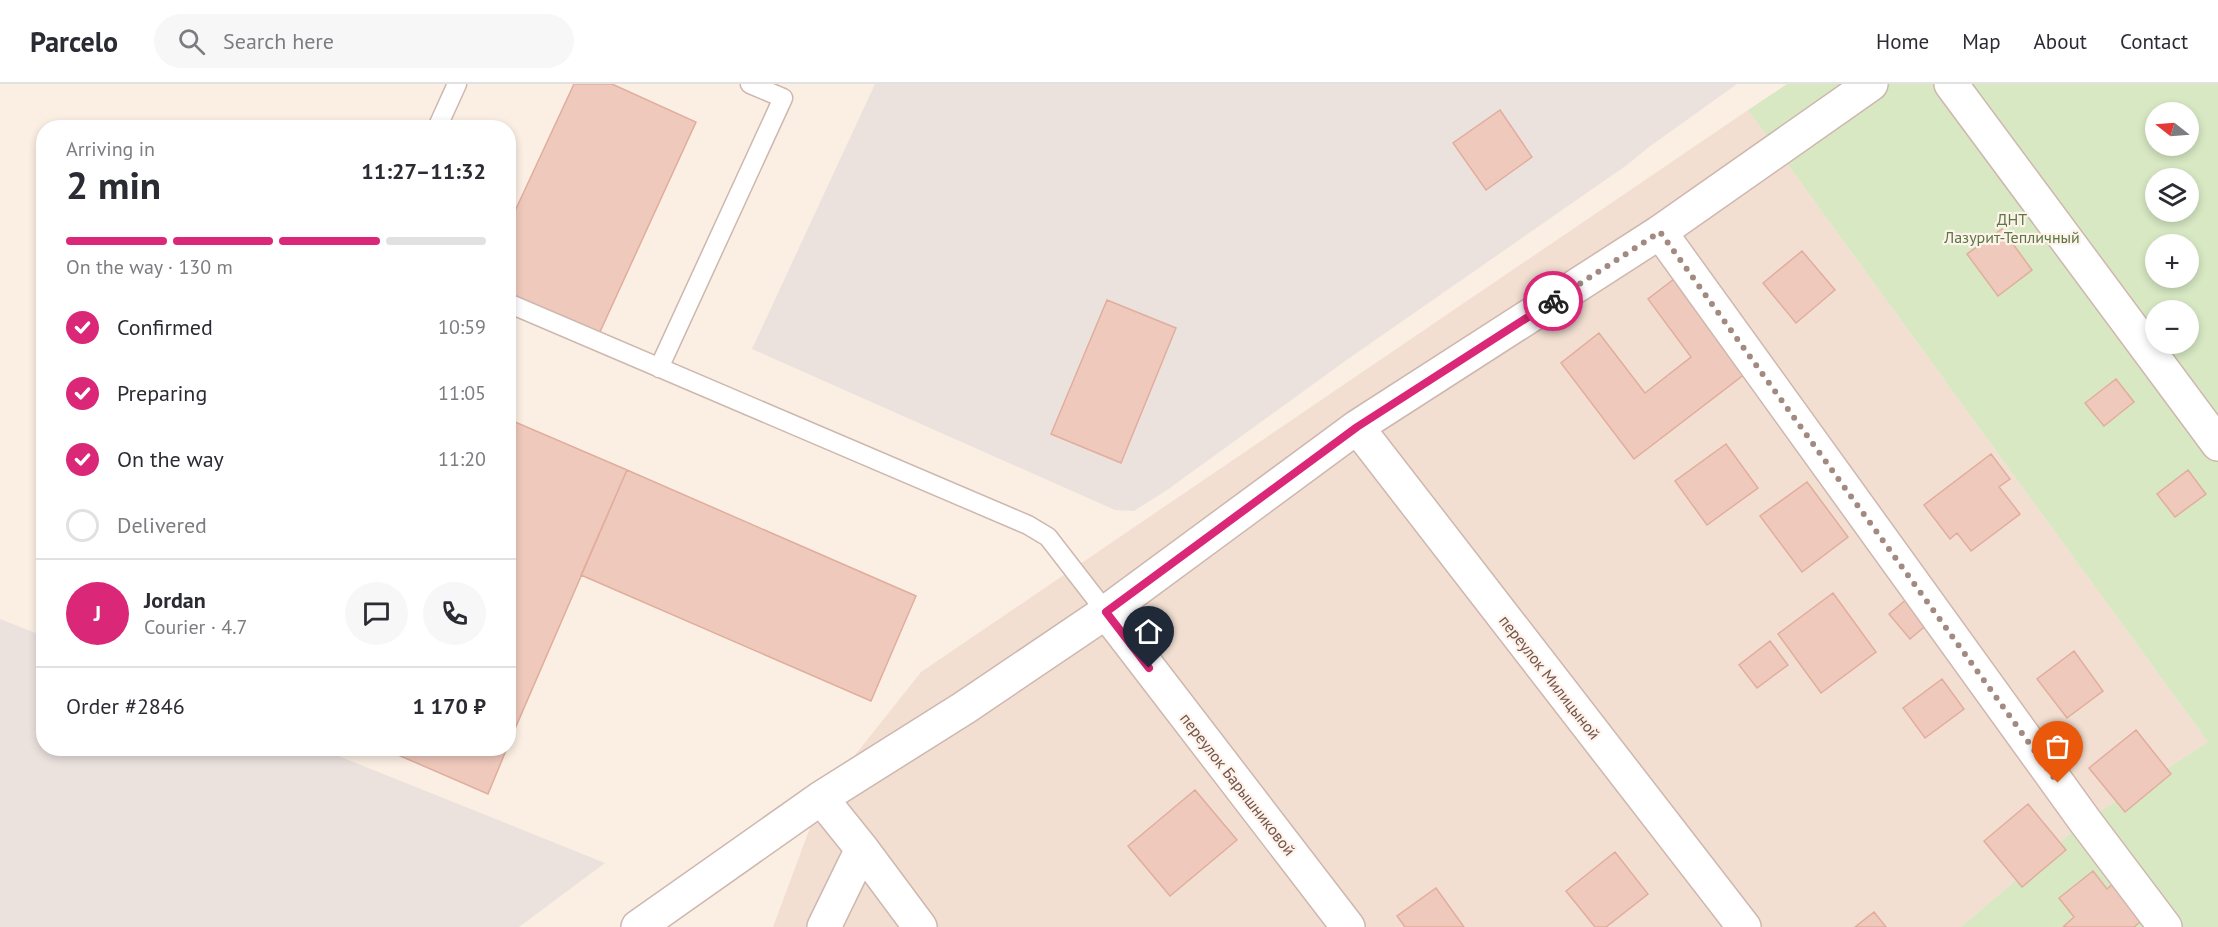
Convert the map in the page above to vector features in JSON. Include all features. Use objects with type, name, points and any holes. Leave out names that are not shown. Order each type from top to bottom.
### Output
[{"type":"street","points":[[638,927],[821,798],[964,708],[1106,612],[1357,427],[1660,232],[1871,84]]},
{"type":"street","points":[[1951,84],[2218,444]]},
{"type":"street","points":[[1660,232],[2085,821],[2165,927]]},
{"type":"street","name":"переулок Милицыной","points":[[1357,427],[1744,927]]},
{"type":"street","name":"переулок Барышниковой","points":[[1106,612],[1348,927]]},
{"type":"street","points":[[821,798],[920,927]]},
{"type":"street","points":[[824,927],[862,849]]},
{"type":"lane","points":[[441,120],[457,84]]},
{"type":"lane","points":[[659,368],[783,99],[750,84]]},
{"type":"lane","points":[[516,306],[1028,525],[1048,537],[1106,612]]},
{"type":"shaded area","points":[[875,84],[1737,84],[1627,165],[1134,511],[1115,510],[752,349]]},
{"type":"shaded area","points":[[1748,110],[2208,742],[2085,821],[1961,927],[773,927],[821,798],[921,672]]},
{"type":"shaded area","points":[[0,619],[36,633],[36,756],[338,756],[605,863],[519,927],[0,927]]},
{"type":"green space","name":"ДНТ Лазурит-Тепличный","points":[[1787,84],[2218,84],[2218,927],[1961,927],[2085,821],[2208,742],[1748,110]]},
{"type":"building","points":[[574,84],[612,84],[696,122],[599,334],[516,297],[516,209]]},
{"type":"building","points":[[1500,110],[1532,157],[1486,190],[1453,143]]},
{"type":"building","points":[[2002,229],[2032,270],[1998,296],[1967,254]]},
{"type":"building","points":[[1802,251],[1835,290],[1796,323],[1763,283]]},
{"type":"building","points":[[1678,276],[1750,370],[1634,459],[1561,363],[1599,333],[1645,393],[1691,357],[1648,299]]},
{"type":"building","points":[[1107,300],[1176,328],[1121,463],[1051,434]]},
{"type":"building","points":[[2116,379],[2134,402],[2104,426],[2085,403]]},
{"type":"building","points":[[516,422],[627,470],[516,727]]},
{"type":"building","points":[[1726,444],[1758,488],[1707,525],[1675,481]]},
{"type":"building","points":[[1991,454],[2010,479],[1999,487],[2020,514],[1971,551],[1957,533],[1950,539],[1924,505]]},
{"type":"building","points":[[627,470],[916,596],[871,701],[581,575]]},
{"type":"building","points":[[2188,470],[2206,494],[2175,517],[2157,494]]},
{"type":"building","points":[[1807,482],[1848,537],[1802,572],[1760,516]]},
{"type":"building","points":[[1833,593],[1876,652],[1821,693],[1778,634]]},
{"type":"building","points":[[1908,598],[1929,623],[1910,639],[1889,614]]},
{"type":"building","points":[[1770,641],[1788,665],[1757,688],[1739,665]]},
{"type":"building","points":[[2074,651],[2103,691],[2067,718],[2037,679]]},
{"type":"building","points":[[1942,679],[1964,709],[1925,738],[1903,708]]},
{"type":"building","points":[[2136,730],[2171,774],[2125,812],[2089,768]]},
{"type":"building","points":[[400,756],[504,756],[488,794]]},
{"type":"building","points":[[1195,790],[1237,840],[1170,896],[1128,846]]},
{"type":"building","points":[[2028,804],[2066,850],[2022,887],[1984,841]]},
{"type":"building","points":[[1615,852],[1648,894],[1606,927],[1595,927],[1566,891]]},
{"type":"building","points":[[2093,871],[2107,889],[2115,882],[2144,919],[2134,927],[2063,927],[2074,917],[2059,898]]},
{"type":"building","points":[[1436,888],[1464,927],[1405,927],[1397,916]]},
{"type":"building","points":[[1874,912],[1886,927],[1855,927]]},
{"type":"way so far","points":[[1553,301],[1660,232],[2058,783]]},
{"type":"route","points":[[1149,668],[1106,612],[1357,427],[1553,301]]}]
